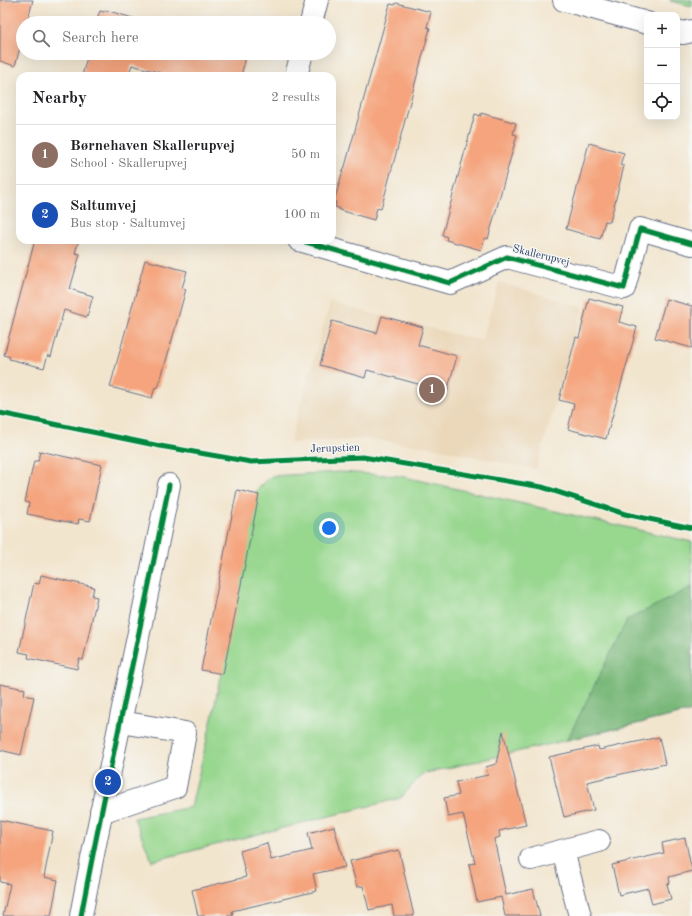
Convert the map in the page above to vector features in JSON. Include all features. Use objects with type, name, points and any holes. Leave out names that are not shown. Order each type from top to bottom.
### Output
[{"type":"street","points":[[313,16],[317,0]]},
{"type":"street","points":[[564,0],[644,22]]},
{"type":"street","points":[[680,32],[683,33],[692,31]]},
{"type":"street","points":[[297,72],[300,60]]},
{"type":"street","name":"Skallerupvej","points":[[313,244],[450,283],[507,257],[624,288],[640,229],[692,244]]},
{"type":"street","points":[[82,916],[101,812],[121,722],[169,485]]},
{"type":"street","points":[[101,812],[175,787],[185,733],[121,722]]},
{"type":"street","points":[[531,859],[599,842]]},
{"type":"street","points":[[563,851],[580,916]]},
{"type":"shaded area","points":[[499,282],[583,307],[536,469],[431,447],[366,439],[290,443],[330,303],[482,341]]},
{"type":"green space","points":[[692,0],[692,6],[670,1]]},
{"type":"green space","points":[[340,472],[400,476],[692,542],[692,711],[422,774],[401,798],[152,861],[134,818],[191,807],[213,714],[257,490],[271,476]]},
{"type":"green space","points":[[692,587],[692,711],[567,740],[627,620]]},
{"type":"building","points":[[0,0],[33,0],[29,16],[16,16],[17,60],[15,66],[0,61]]},
{"type":"building","points":[[396,3],[431,12],[427,27],[430,28],[381,209],[377,208],[374,220],[339,210],[339,208],[336,207],[336,195],[390,4],[395,5]]},
{"type":"building","points":[[105,10],[126,16],[98,16],[100,11],[104,12]]},
{"type":"building","points":[[86,60],[245,60],[242,72],[157,72],[132,65],[129,72],[83,72]]},
{"type":"building","points":[[481,113],[516,123],[513,134],[517,135],[488,239],[485,238],[481,250],[446,240],[447,237],[442,235],[475,114],[481,116]]},
{"type":"building","points":[[589,143],[624,153],[620,165],[624,166],[610,222],[605,221],[600,239],[566,229]]},
{"type":"building","points":[[34,244],[78,244],[75,253],[80,254],[70,289],[93,296],[87,317],[64,310],[51,357],[48,355],[44,368],[9,359],[10,357],[4,355]]},
{"type":"building","points":[[145,260],[187,271],[182,288],[186,289],[158,388],[155,387],[152,398],[110,387]]},
{"type":"building","points":[[589,298],[623,307],[619,322],[637,327],[606,439],[568,429],[574,404],[559,400],[576,337],[579,338]]},
{"type":"building","points":[[666,299],[692,306],[692,348],[655,338]]},
{"type":"building","points":[[382,316],[423,327],[418,345],[457,356],[447,392],[367,370],[365,378],[320,365],[332,321],[377,333]]},
{"type":"building","points":[[40,451],[102,465],[90,521],[79,519],[78,524],[27,514],[29,503],[25,502],[34,461],[38,461]]},
{"type":"building","points":[[237,490],[259,495],[223,674],[201,670]]},
{"type":"building","points":[[41,575],[94,587],[92,596],[97,597],[83,660],[79,659],[77,669],[28,658],[29,654],[19,652],[34,583],[39,584]]},
{"type":"building","points":[[0,684],[25,689],[24,695],[34,697],[21,755],[0,750]]},
{"type":"building","points":[[503,731],[526,825],[499,831],[500,837],[494,839],[506,895],[533,889],[540,916],[505,916],[501,897],[477,902],[469,864],[475,863],[463,814],[448,817],[444,798],[459,795],[456,782],[488,775],[486,767],[496,764]]},
{"type":"building","points":[[659,737],[665,764],[587,782],[594,810],[564,817],[549,757],[598,746],[599,750]]},
{"type":"building","points":[[0,820],[53,831],[44,877],[58,880],[51,916],[3,916],[10,884],[0,882]]},
{"type":"building","points":[[334,826],[345,867],[313,874],[317,891],[232,911],[233,916],[198,916],[192,890],[246,877],[240,851],[267,843],[271,860],[312,850],[308,833]]},
{"type":"building","points":[[685,838],[692,871],[669,877],[670,883],[667,884],[671,899],[652,904],[648,888],[619,895],[612,865],[664,853],[662,843]]},
{"type":"building","points":[[399,850],[414,916],[394,916],[392,905],[369,910],[363,886],[357,887],[350,861]]},
{"type":"cycle path","points":[[313,244],[450,283],[507,257],[624,288],[640,229],[692,244]]},
{"type":"cycle path","name":"Jerupstien","points":[[0,413],[160,446],[251,462],[363,457],[542,487],[625,514],[692,528]]},
{"type":"cycle path","points":[[81,916],[169,485]]},
{"type":"place","name":"Børnehaven Skallerupvej","points":[[432,390]]},
{"type":"place","name":"Saltumvej","points":[[108,782]]}]
